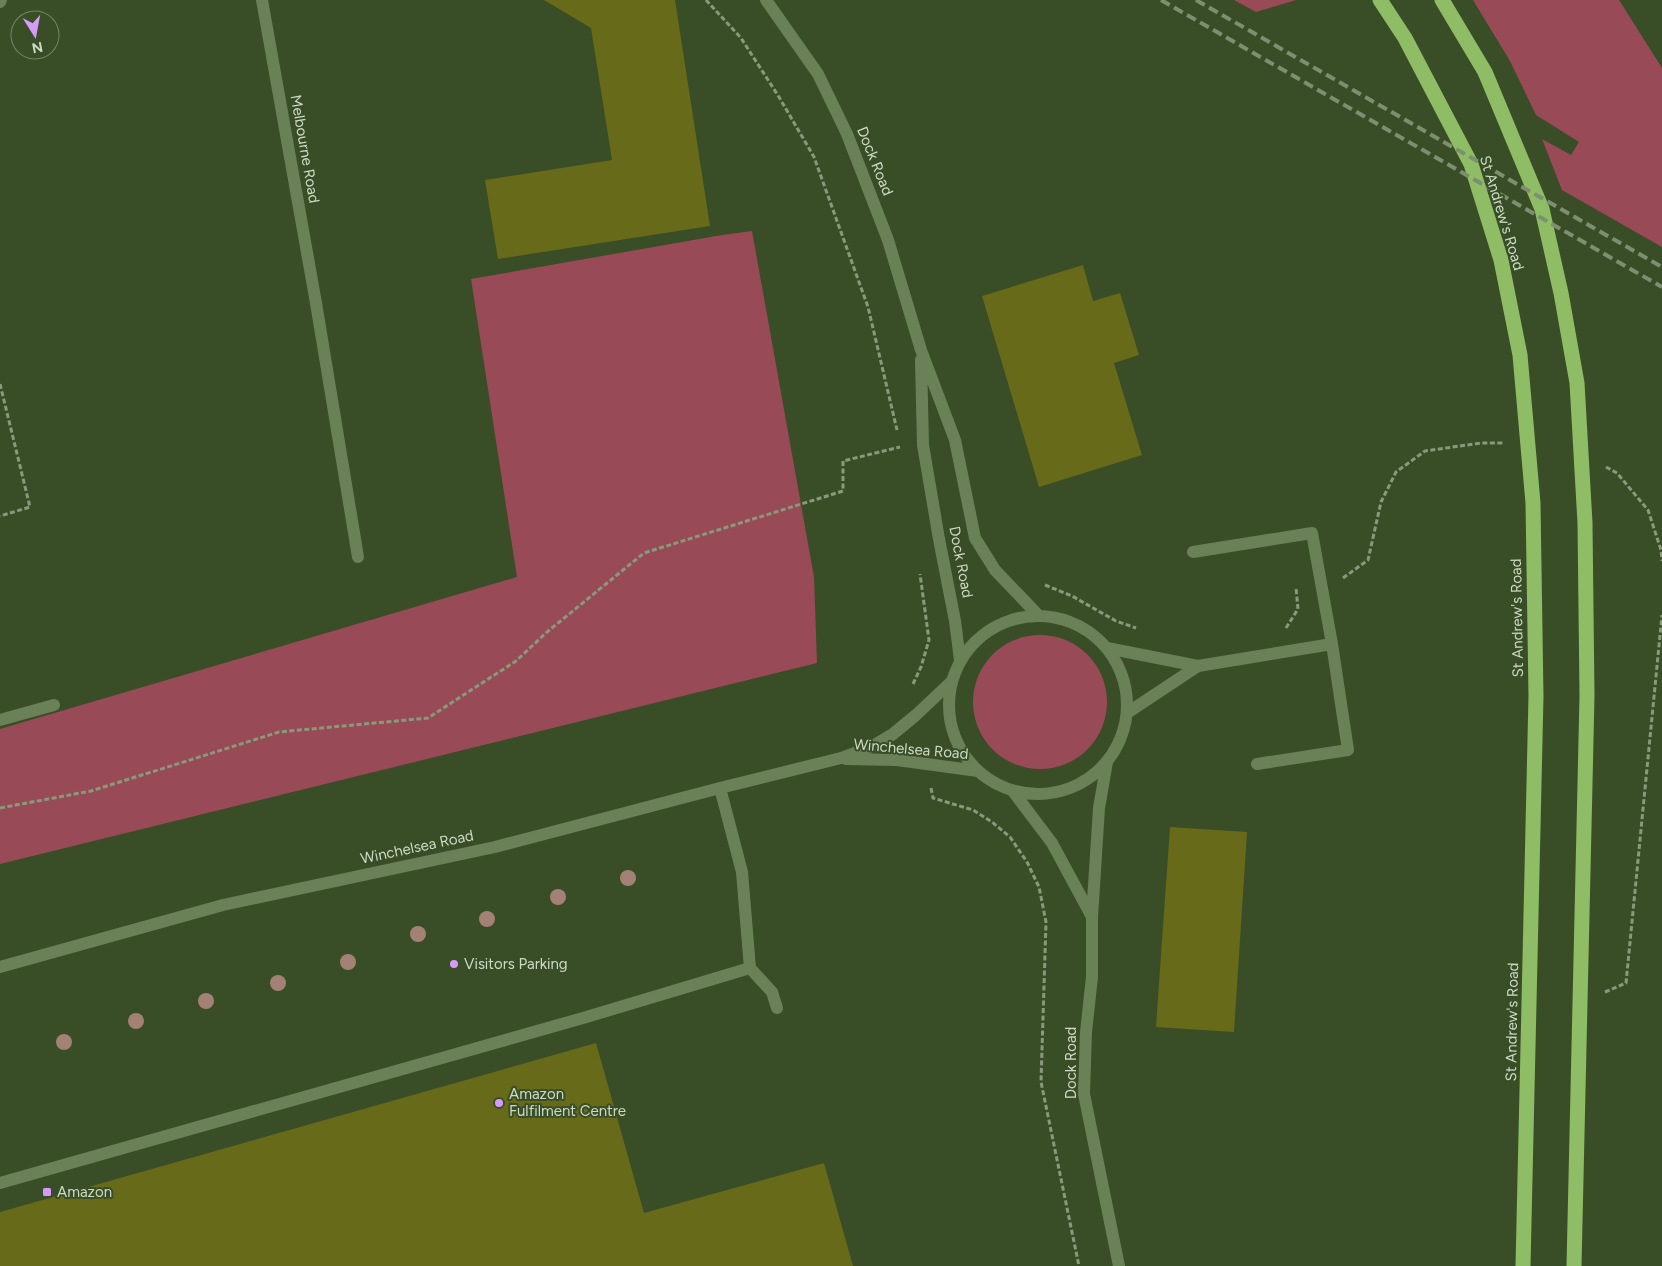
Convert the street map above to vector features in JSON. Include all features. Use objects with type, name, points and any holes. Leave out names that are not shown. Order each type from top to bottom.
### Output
[{"type":"highway","name":"St Andrew's Road","points":[[1380,0],[1405,38],[1471,164],[1501,260],[1520,355],[1533,503],[1536,696],[1524,1266]]},
{"type":"highway","points":[[1442,0],[1484,72],[1542,209],[1561,293],[1577,383],[1585,523],[1587,696],[1574,1266]]},
{"type":"street","name":"Melbourne Road","points":[[262,0],[316,303],[358,557]]},
{"type":"street","name":"Dock Road","points":[[766,0],[818,74],[847,134],[888,240],[921,350],[955,440],[975,538],[995,570],[1038,615]]},
{"type":"street","name":"Dock Road","points":[[921,350],[923,445],[939,539],[956,621],[960,660]]},
{"type":"street","points":[[1193,552],[1312,533],[1332,644],[1348,750],[1257,764]]},
{"type":"street","name":"Dock Road","points":[[1038,615],[1058,617],[1076,624],[1093,634],[1108,648],[1120,668],[1126,690],[1127,714],[1121,739],[1107,762],[1087,779],[1064,790],[1038,794],[1012,790],[994,782],[978,771],[965,757],[956,739],[950,720],[948,701],[952,681],[960,660],[980,636],[1007,621],[1038,615]]},
{"type":"street","points":[[1108,648],[1198,666],[1332,644]]},
{"type":"street","points":[[1127,714],[1198,666]]},
{"type":"street","name":"Winchelsea Road","points":[[0,968],[223,905],[496,847],[841,758],[873,746],[893,734],[952,681]]},
{"type":"street","points":[[0,720],[54,706]]},
{"type":"street","name":"Winchelsea Road","points":[[841,758],[897,760],[978,771]]},
{"type":"street","name":"Dock Road","points":[[1107,762],[1098,808],[1092,917],[1092,976],[1086,1032],[1084,1094],[1119,1266]]},
{"type":"street","points":[[720,788],[742,872],[750,968],[772,992],[777,1008]]},
{"type":"street","name":"Dock Road","points":[[1012,790],[1052,843],[1092,917]]},
{"type":"street","points":[[0,1183],[583,1018],[750,968]]},
{"type":"path","points":[[0,808],[91,791],[279,732],[428,718],[516,661],[547,632],[644,553],[843,491],[843,461],[902,447],[868,307],[814,157],[779,97],[741,38],[706,0]]},
{"type":"path","points":[[0,384],[30,507],[0,516]]},
{"type":"path","points":[[912,688],[929,640],[919,571]]},
{"type":"path","points":[[1602,993],[1626,983],[1662,615]]},
{"type":"path","points":[[930,786],[933,798],[973,810],[992,822],[1010,837],[1027,862],[1039,887],[1046,922],[1041,1082],[1079,1266]]},
{"type":"shaded area","points":[[1234,0],[1296,0],[1256,12]]},
{"type":"shaded area","points":[[1473,0],[1619,0],[1662,68],[1662,247],[1562,190],[1542,139],[1571,155],[1579,142],[1536,115],[1510,61]]},
{"type":"shaded area","points":[[752,231],[814,577],[817,663],[0,864],[0,729],[517,577],[471,279]]},
{"type":"shaded area","points":[[1040,635],[1066,640],[1088,654],[1102,676],[1107,702],[1102,728],[1088,750],[1066,764],[1040,769],[1014,764],[992,750],[978,728],[973,702],[978,676],[992,654],[1014,640]]},
{"type":"building","points":[[544,0],[675,0],[710,226],[498,259],[485,180],[612,160],[591,28]]},
{"type":"building","points":[[1083,265],[1093,301],[1120,293],[1139,355],[1114,363],[1142,455],[1039,487],[982,296]]},
{"type":"building","points":[[1170,827],[1247,832],[1234,1032],[1156,1027]]},
{"type":"building","name":"Amazon Fulfilment Centre","points":[[596,1043],[644,1213],[824,1163],[853,1266],[0,1266],[0,1212]]},
{"type":"railway","points":[[1161,0],[1662,287]]},
{"type":"railway","points":[[1196,0],[1662,267]]},
{"type":"place","name":"Visitors Parking","points":[[454,964]]},
{"type":"place","name":"Amazon Fulfilment Centre","points":[[499,1103]]},
{"type":"place","name":"Amazon","points":[[47,1192]]}]
